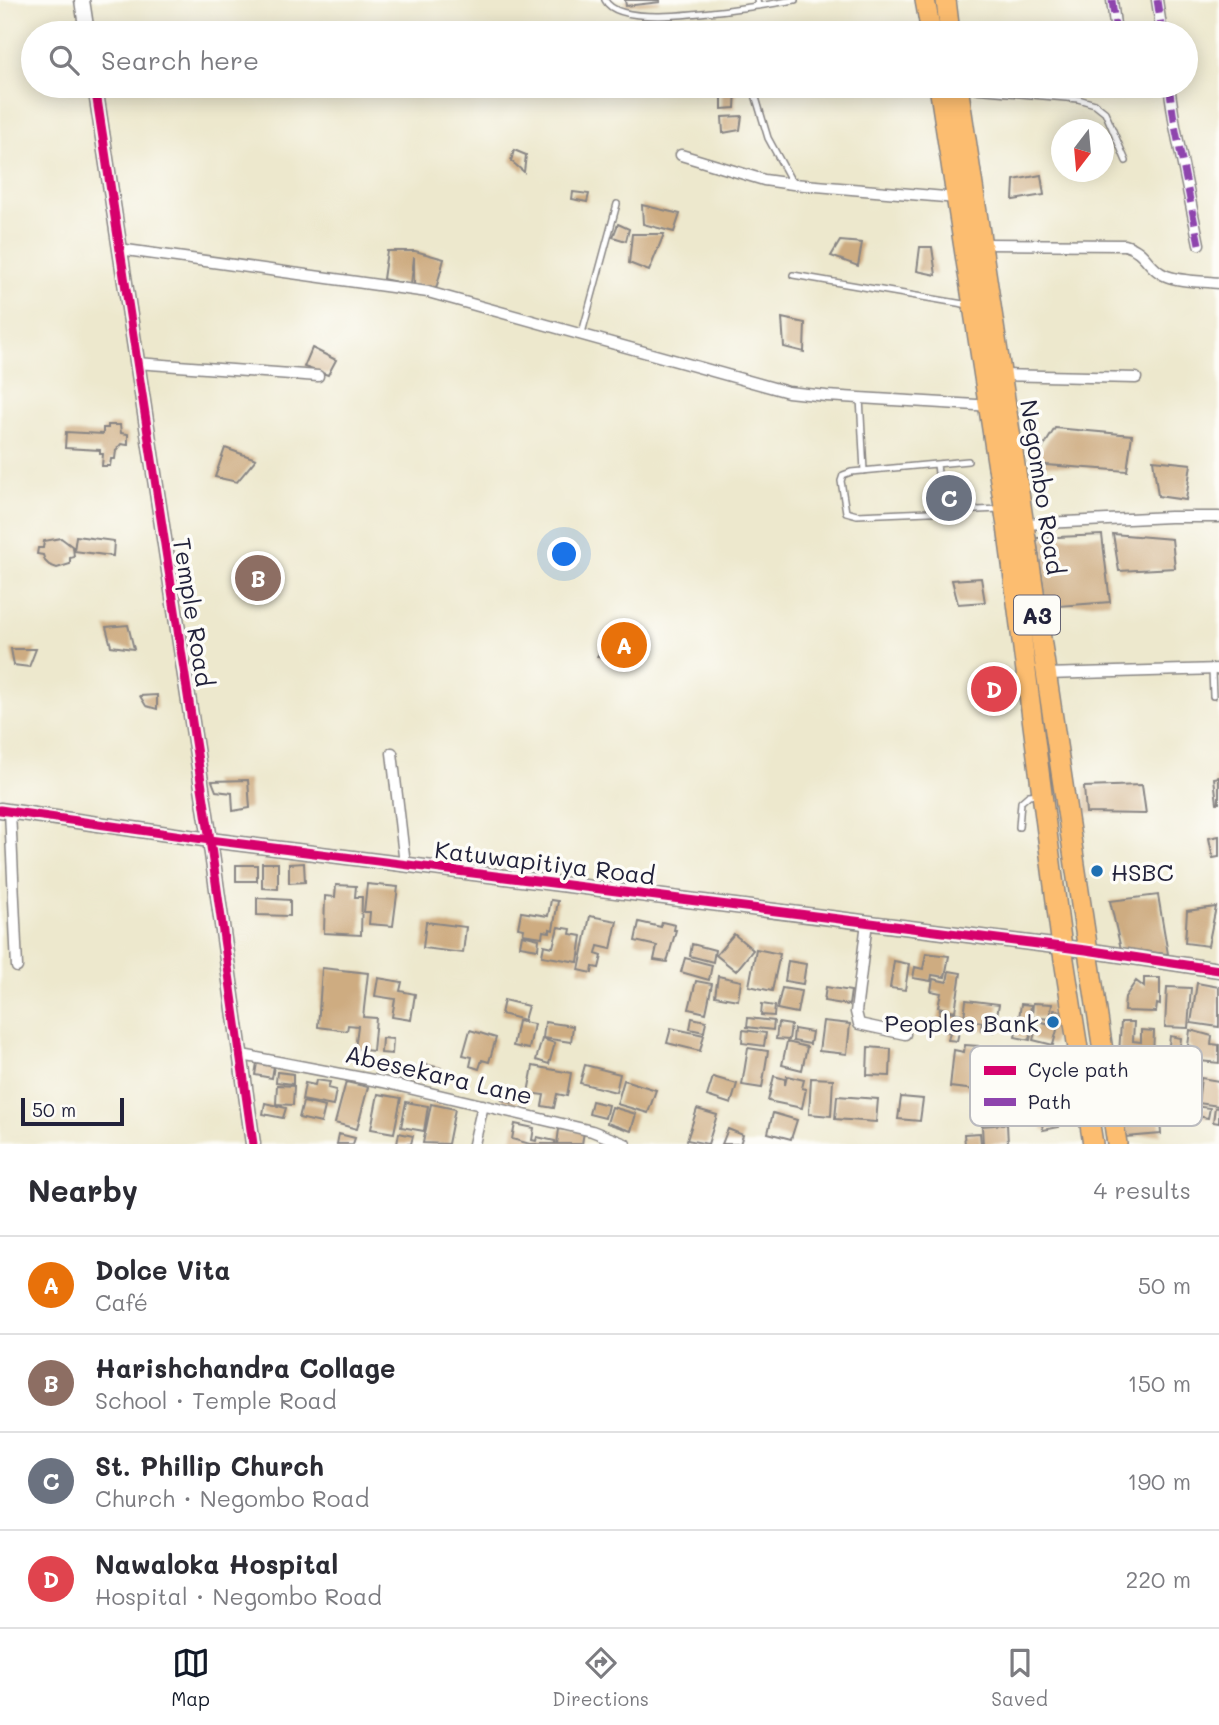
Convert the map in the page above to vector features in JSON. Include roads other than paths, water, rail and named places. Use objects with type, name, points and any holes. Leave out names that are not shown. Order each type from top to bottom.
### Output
[{"type":"highway","points":[[926,0],[929,21]]},
{"type":"highway","points":[[946,0],[949,21]]},
{"type":"highway","name":"Negombo Road","points":[[952,98],[957,198],[973,306],[1024,524],[1101,1046]]},
{"type":"highway","name":"Negombo Road","points":[[954,98],[981,244],[1001,375],[997,406],[1004,509],[1078,1046]]},
{"type":"highway","name":"Negombo Road","points":[[1090,1126],[1093,1144]]},
{"type":"highway","name":"Negombo Road","points":[[1114,1126],[1117,1144]]},
{"type":"street","points":[[82,0],[85,21]]},
{"type":"street","points":[[1112,0],[1115,21]]},
{"type":"street","points":[[1157,0],[1160,21]]},
{"type":"street","name":"Temple Road","points":[[96,98],[210,840],[253,1144]]},
{"type":"street","points":[[1171,98],[1199,244]]},
{"type":"street","points":[[681,155],[764,180],[957,198]]},
{"type":"street","points":[[981,244],[1125,246],[1138,249],[1157,271],[1166,277],[1219,283]]},
{"type":"street","points":[[119,249],[428,292],[788,391],[997,406]]},
{"type":"street","points":[[136,363],[318,376]]},
{"type":"street","points":[[1001,375],[1136,378]]},
{"type":"street","points":[[1024,524],[1219,517]]},
{"type":"street","points":[[1045,674],[1216,669]]},
{"type":"street","points":[[392,753],[405,864]]},
{"type":"street","points":[[5,811],[17,967]]},
{"type":"street","name":"Katuwapitiya Road","points":[[5,811],[210,840],[1086,950],[1219,971]]},
{"type":"street","points":[[867,922],[856,1012],[859,1024],[905,1034]]},
{"type":"street","name":"Abesekara Lane","points":[[242,1055],[383,1082],[592,1130],[625,1144]]},
{"type":"street","points":[[474,1144],[483,1105]]},
{"type":"lane","points":[[605,0],[608,7],[623,14],[646,17],[794,0]]},
{"type":"lane","points":[[756,98],[768,138],[793,184]]},
{"type":"lane","points":[[1068,98],[1095,104],[1105,112],[1126,161]]},
{"type":"lane","points":[[582,333],[617,204]]},
{"type":"lane","points":[[793,275],[973,306]]},
{"type":"lane","points":[[860,398],[864,471]]},
{"type":"lane","points":[[968,461],[843,475],[841,481],[846,512],[1004,509]]},
{"type":"lane","points":[[937,464],[942,512]]},
{"type":"lane","points":[[1213,696],[1216,669]]},
{"type":"lane","points":[[1019,827],[1019,812],[1024,797],[1042,793]]},
{"type":"place","name":"St. Phillip Church","points":[[949,498]]},
{"type":"place","name":"Harishchandra Collage","points":[[258,578]]},
{"type":"place","name":"Dolce Vita","points":[[624,645]]},
{"type":"place","name":"Nawaloka Hospital","points":[[994,689]]},
{"type":"place","name":"HSBC","points":[[1097,871]]},
{"type":"place","name":"Peoples Bank","points":[[1053,1022]]}]
